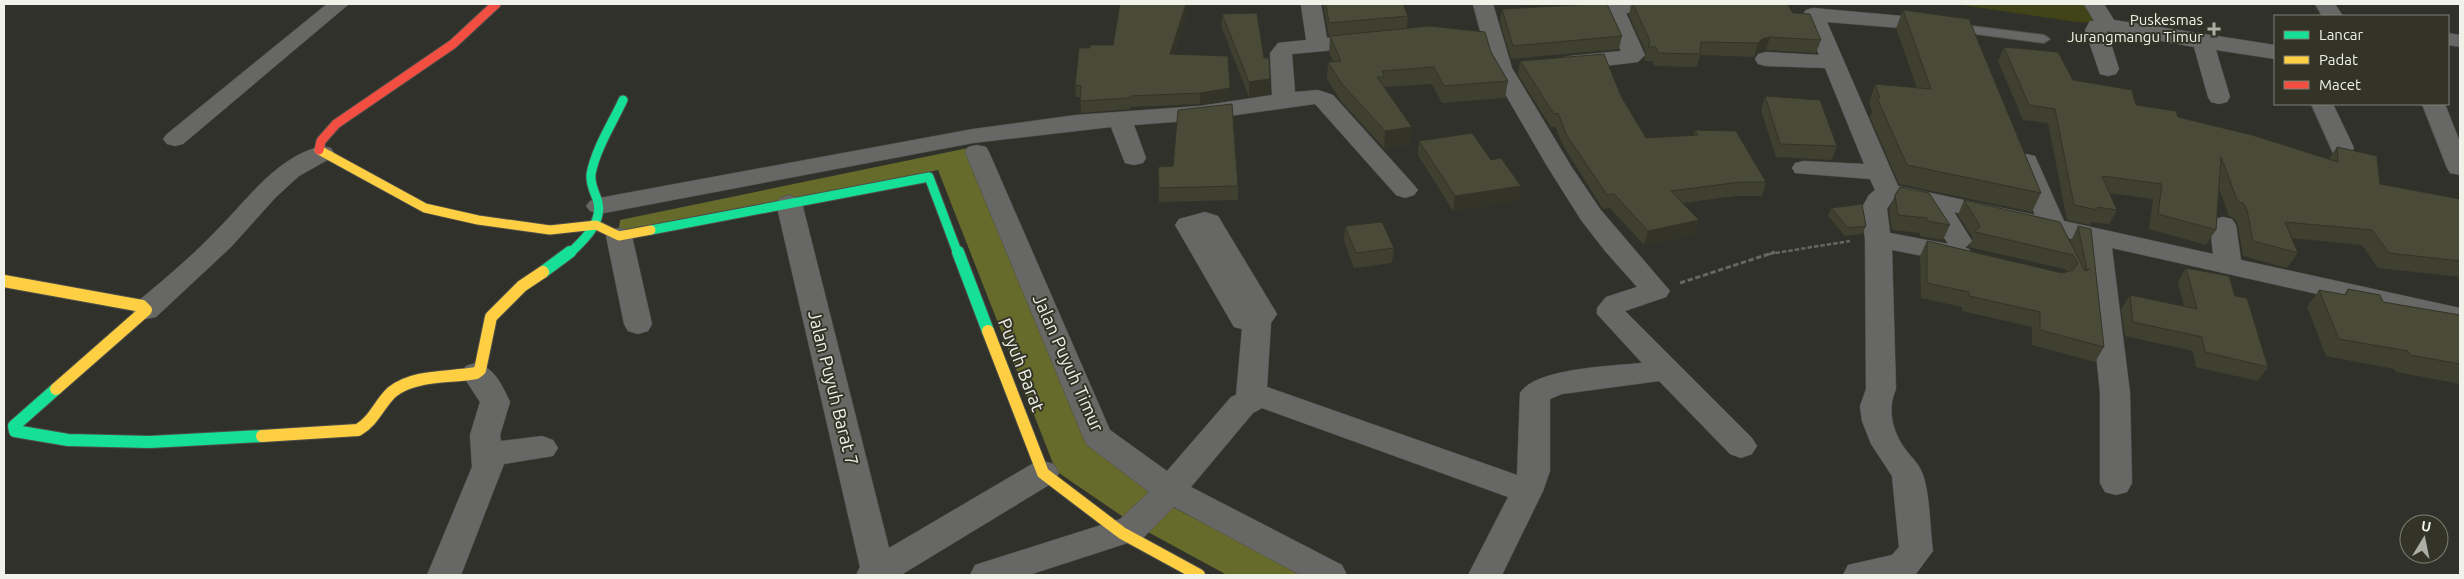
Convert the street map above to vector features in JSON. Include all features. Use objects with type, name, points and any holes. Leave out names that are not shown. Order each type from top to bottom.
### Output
[{"type":"street","points":[[175,139],[339,4]]},
{"type":"street","points":[[496,4],[485,18],[461,37],[338,124],[320,142],[318,152],[425,208],[478,220],[550,230],[605,222],[789,203]]},
{"type":"street","points":[[1311,4],[1318,46]]},
{"type":"street","points":[[1554,10],[1681,4]]},
{"type":"street","points":[[1551,64],[1630,57],[1634,55],[1612,6]]},
{"type":"street","points":[[1860,575],[1902,567],[1916,551],[1906,469],[1895,458],[1886,442],[1876,414],[1876,399],[1881,389],[1878,239],[1874,209],[1884,182],[1836,70],[1804,12],[1841,9],[1972,30],[1983,57]]},
{"type":"street","points":[[1491,10],[1485,41],[1511,67],[1548,150],[1590,214],[1614,245],[1656,291],[1616,304],[1610,310],[1611,314],[1741,446]]},
{"type":"street","points":[[2108,69],[2096,30],[2102,17],[2203,42],[2274,52]]},
{"type":"street","points":[[1284,100],[1281,53],[1286,48],[1392,39]]},
{"type":"street","points":[[2203,42],[2219,97]]},
{"type":"street","points":[[1766,59],[1836,70]]},
{"type":"street","points":[[1795,77],[1836,70]]},
{"type":"street","points":[[322,153],[290,171],[267,192],[222,241],[14,426],[15,430],[68,440],[150,442],[358,430],[377,417],[391,393],[396,390],[412,384],[476,373],[480,370],[491,317],[494,313],[522,286],[563,259],[605,222],[972,136],[1120,119],[1200,113],[1284,100],[1318,97],[1324,100],[1406,190]]},
{"type":"street","points":[[623,100],[594,163],[591,188],[605,222],[638,324]]},
{"type":"street","points":[[2322,105],[2342,148]]},
{"type":"street","points":[[2434,105],[2459,168]]},
{"type":"street","points":[[1120,119],[1134,158]]},
{"type":"street","points":[[2016,137],[2053,226]]},
{"type":"street","name":"Jalan Puyuh Timur","points":[[977,152],[1098,437],[1167,493],[1330,575]]},
{"type":"street","points":[[1804,168],[1884,182],[1933,200],[2460,317]]},
{"type":"street","name":"Puyuh Barat","points":[[789,203],[929,177],[1043,473]]},
{"type":"street","points":[[1933,200],[1959,241]]},
{"type":"street","name":"Jalan Puyuh Barat 7","points":[[789,203],[876,574]]},
{"type":"street","points":[[2224,225],[2228,266]]},
{"type":"street","points":[[2098,238],[2114,393],[2116,483]]},
{"type":"street","points":[[1878,239],[1979,260]]},
{"type":"street","points":[[4,281],[142,306],[146,310]]},
{"type":"street","points":[[1252,400],[1257,324]]},
{"type":"street","points":[[1484,575],[1527,491],[1534,470],[1535,392],[1557,384],[1665,370]]},
{"type":"street","points":[[444,575],[476,501],[488,467],[488,454],[485,446],[486,435],[495,402],[488,387],[476,373]]},
{"type":"street","points":[[986,575],[1126,531],[1167,493],[1242,405],[1252,400],[1268,398],[1527,491]]},
{"type":"street","points":[[488,454],[542,448]]},
{"type":"street","points":[[876,574],[1043,473],[1126,531],[1199,575]]},
{"type":"lane","points":[[1972,30],[2044,39]]},
{"type":"path","points":[[1656,291],[1789,248],[1878,239]]},
{"type":"shaded area","points":[[1955,4],[2098,4],[2108,23],[2076,22]]},
{"type":"shaded area","points":[[968,148],[1087,441],[1159,500],[1305,575],[1227,575],[1135,525],[1056,471],[938,170],[618,236],[620,220]]},
{"type":"building","points":[[1120,4],[1186,4],[1170,54],[1228,56],[1230,88],[1200,93],[1130,96],[1130,98],[1080,101],[1081,86],[1075,85],[1079,48],[1090,48],[1090,45],[1113,45]]},
{"type":"building","points":[[1326,4],[1403,4],[1408,16],[1329,23]]},
{"type":"building","points":[[1607,4],[1622,36],[1513,46],[1502,9]]},
{"type":"building","points":[[1633,4],[1788,5],[1793,13],[1810,14],[1821,40],[1770,37],[1762,39],[1758,43],[1701,42],[1700,54],[1658,53],[1656,47],[1648,47],[1650,41]]},
{"type":"building","points":[[1903,10],[1969,19],[2041,193],[1907,165],[1877,98],[1880,98],[1875,84],[1931,89]]},
{"type":"building","points":[[1257,13],[1264,58],[1269,58],[1270,79],[1249,82],[1222,14]]},
{"type":"building","points":[[1430,26],[1485,32],[1491,52],[1508,81],[1444,86],[1434,67],[1382,71],[1384,77],[1377,77],[1412,127],[1385,131],[1342,84],[1328,62],[1341,61],[1330,36]]},
{"type":"building","points":[[2004,47],[2058,52],[2073,80],[2132,90],[2136,105],[2176,111],[2178,117],[2252,135],[2338,162],[2337,147],[2377,156],[2380,184],[2460,199],[2460,261],[2389,253],[2372,230],[2285,222],[2298,253],[2253,241],[2247,210],[2243,203],[2238,202],[2221,157],[2216,230],[2158,214],[2162,184],[2102,176],[2117,210],[2097,207],[2098,210],[2074,205],[2055,109],[2029,105]]},
{"type":"building","points":[[1604,54],[1621,96],[1646,138],[1698,135],[1695,130],[1736,131],[1766,182],[1740,182],[1671,191],[1699,220],[1648,231],[1614,194],[1607,195],[1566,134],[1558,113],[1554,114],[1520,61]]},
{"type":"building","points":[[1765,96],[1820,100],[1837,146],[1780,144]]},
{"type":"building","points":[[1232,104],[1238,186],[1159,188],[1158,167],[1173,166],[1178,110]]},
{"type":"building","points":[[1472,133],[1491,160],[1501,158],[1521,186],[1455,196],[1419,141]]},
{"type":"building","points":[[1900,187],[1929,193],[1950,225],[1927,221],[1927,218],[1898,215],[1895,195]]},
{"type":"building","points":[[1964,200],[2060,222],[2085,271],[2090,269],[2087,270],[2078,226],[2091,229],[2104,347],[2040,330],[2040,312],[1969,296],[1969,292],[1927,283],[1927,241],[2062,273],[2073,270],[2078,263],[2073,255],[1975,232],[1980,226]]},
{"type":"building","points":[[1862,204],[1866,226],[1848,228],[1831,208]]},
{"type":"building","points":[[1382,222],[1394,248],[1356,253],[1345,226]]},
{"type":"building","points":[[2186,268],[2229,276],[2235,296],[2247,298],[2268,367],[2205,352],[2202,337],[2133,322],[2130,295],[2197,309]]},
{"type":"building","points":[[2348,289],[2380,295],[2383,302],[2460,315],[2460,364],[2410,355],[2408,351],[2339,339],[2319,290],[2346,295]]},
{"type":"traffic: fast","points":[[543,272],[570,253],[593,227],[599,208],[591,184],[593,165],[600,146],[623,100]]},
{"type":"traffic: fast","points":[[651,230],[929,177],[988,331]]},
{"type":"traffic: fast","points":[[56,389],[14,426],[15,431],[68,440],[150,442],[262,436]]},
{"type":"traffic: slow","points":[[319,150],[425,208],[478,220],[550,230],[596,225],[619,236],[651,230]]},
{"type":"traffic: slow","points":[[262,436],[358,430],[370,421],[386,398],[397,389],[416,382],[476,373],[480,370],[491,317],[522,286],[543,272]]},
{"type":"traffic: slow","points":[[4,281],[142,306],[146,310],[56,389]]},
{"type":"traffic: slow","points":[[988,331],[1043,473],[1122,533],[1199,575]]},
{"type":"traffic: jam","points":[[319,150],[321,141],[336,124],[453,44],[496,4]]},
{"type":"place","name":"Puskesmas Jurangmangu Timur","points":[[2214,29]]}]
